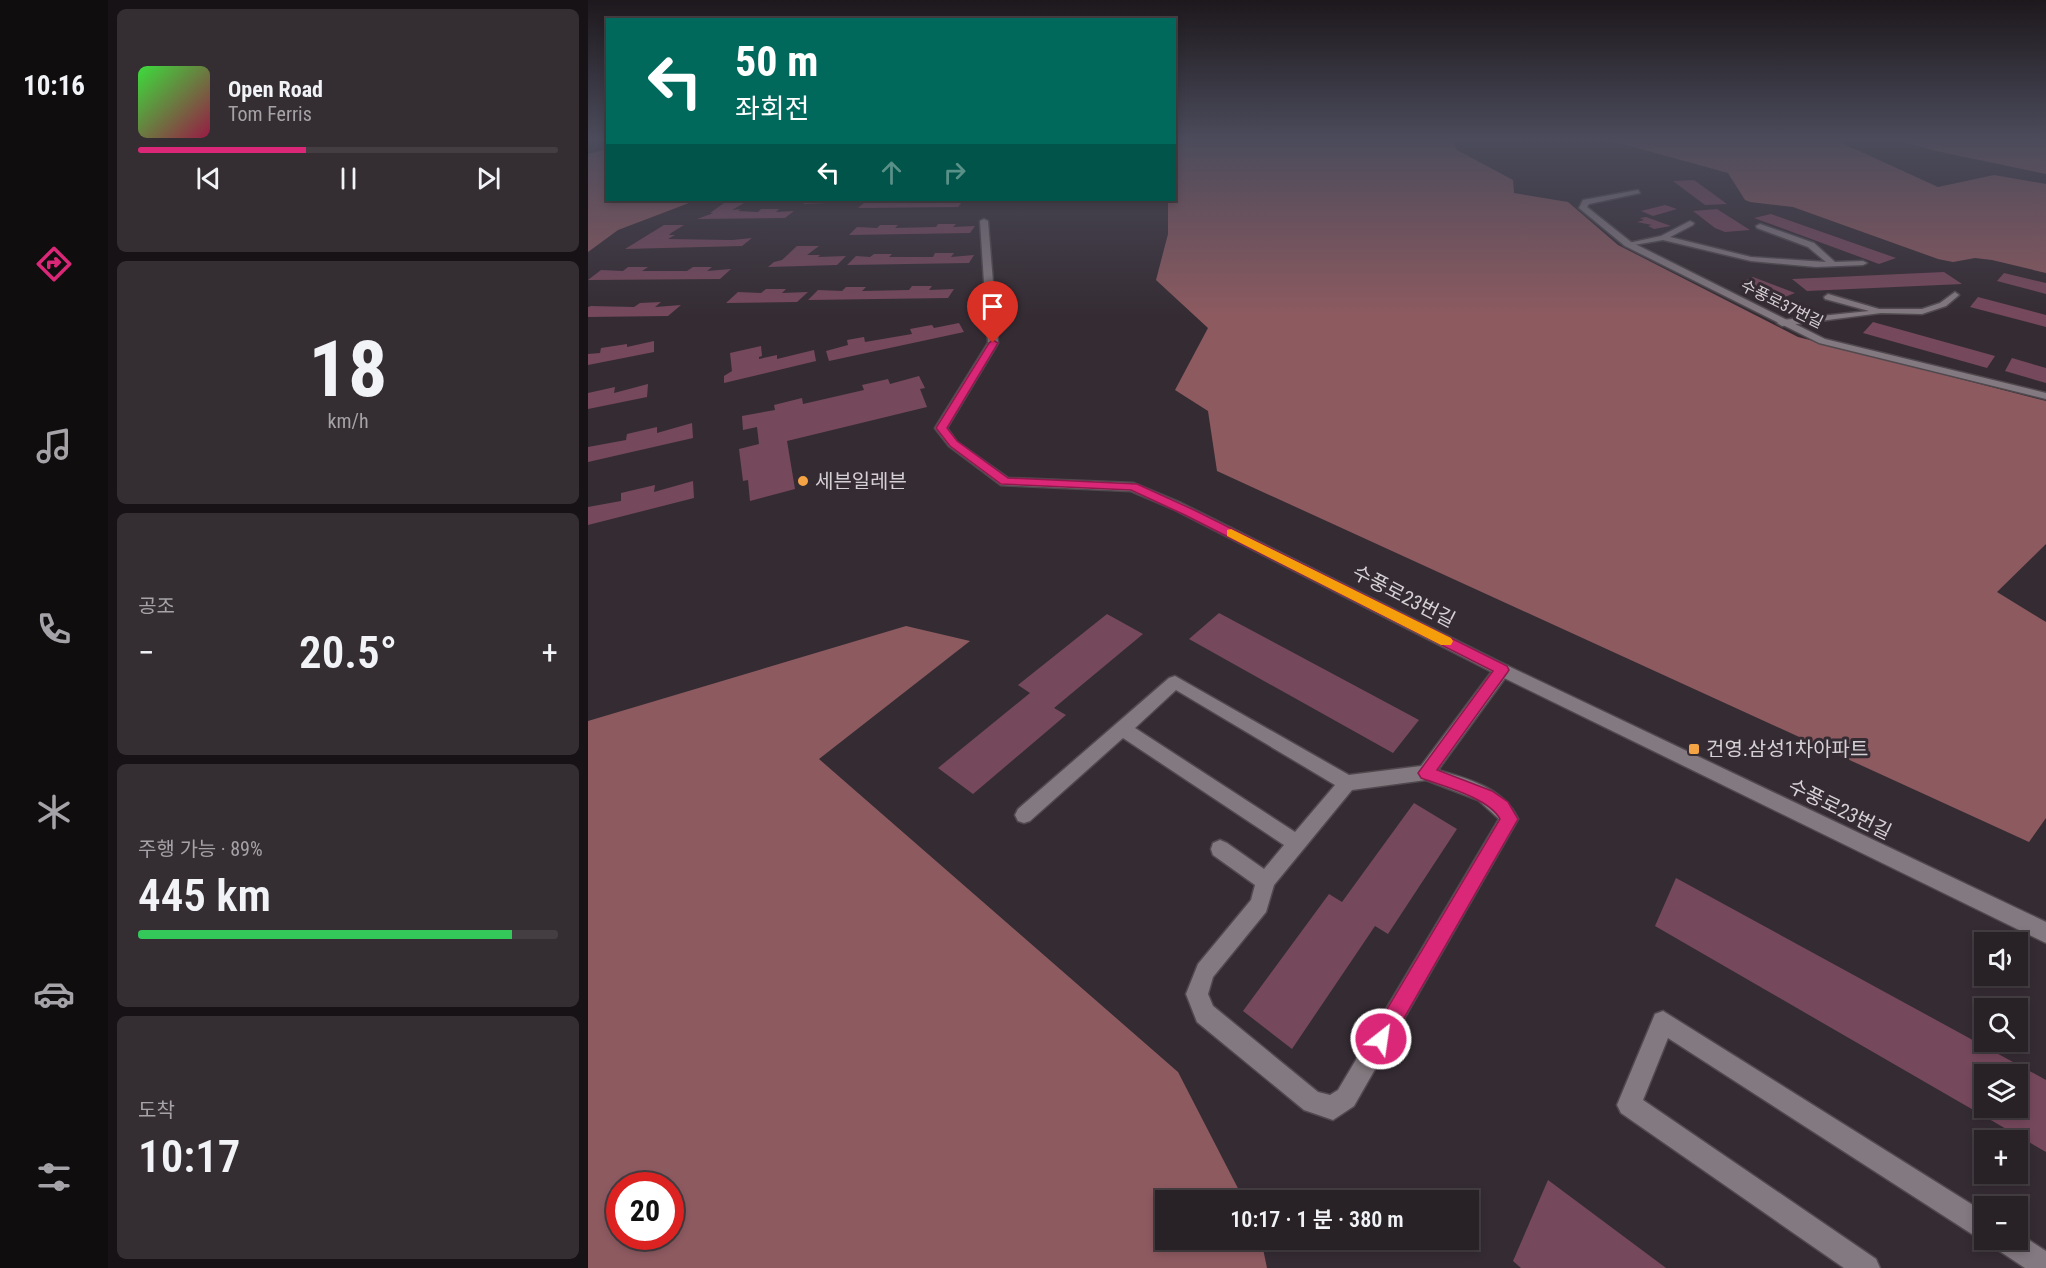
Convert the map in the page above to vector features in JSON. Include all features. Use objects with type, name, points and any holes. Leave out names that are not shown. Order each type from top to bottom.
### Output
[{"type":"street","name":"수풍로37번길","points":[[1611,197],[1586,202],[1582,208],[1628,244],[1782,323],[1822,340],[2046,396]]},
{"type":"street","name":"수풍로23번길","points":[[984,220],[993,343],[942,428],[953,444],[1005,482],[1133,487],[1190,512],[1502,670],[2046,933]]},
{"type":"street","points":[[1628,244],[1663,238],[1690,223]]},
{"type":"street","points":[[1760,226],[1811,245],[1834,265]]},
{"type":"street","points":[[1663,238],[1732,256],[1834,265],[1863,263]]},
{"type":"street","points":[[1828,297],[1878,310],[1928,312],[1944,305],[1955,295]]},
{"type":"street","points":[[1782,323],[1869,314],[1878,310]]},
{"type":"street","points":[[1426,773],[1502,670]]},
{"type":"street","points":[[1023,815],[1174,682],[1347,783],[1426,773],[1487,796],[1502,807],[1509,819],[1346,1098],[1333,1108],[1312,1102],[1205,1014],[1197,994],[1205,971],[1259,904],[1266,881],[1347,783]]},
{"type":"street","points":[[1122,728],[1297,843]]},
{"type":"street","points":[[1220,849],[1266,881]]},
{"type":"street","points":[[1867,1268],[1629,1106],[1663,1022],[1974,1221]]},
{"type":"street","points":[[2021,1250],[2046,1266]]},
{"type":"shaded area","points":[[588,197],[606,197],[606,201],[694,201],[618,230],[588,252]]},
{"type":"shaded area","points":[[1176,197],[1539,197],[1568,202],[1618,245],[1798,337],[2046,401],[2046,544],[1997,592],[2046,622],[2046,818],[2029,842],[1217,471],[1208,411],[1175,390],[1208,328],[1156,280],[1168,234],[1168,201],[1176,201]]},
{"type":"shaded area","points":[[1743,197],[2046,197],[2046,273],[1992,260],[1975,258],[1953,262],[1938,259],[1793,207],[1745,200]]},
{"type":"shaded area","points":[[906,626],[970,641],[819,759],[1178,1072],[1239,1190],[1155,1190],[1155,1250],[1263,1250],[1267,1268],[588,1268],[588,721]]},
{"type":"building","points":[[1695,197],[1718,197],[1727,204],[1705,205]]},
{"type":"building","points":[[808,201],[853,201],[852,202],[803,204]]},
{"type":"building","points":[[963,201],[958,207],[858,208],[865,202]]},
{"type":"building","points":[[724,203],[744,203],[732,210],[741,209],[738,211],[758,212],[761,209],[779,209],[776,212],[794,211],[785,218],[697,219],[713,213],[710,213]]},
{"type":"building","points":[[1665,205],[1677,209],[1653,216],[1641,211]]},
{"type":"building","points":[[1717,209],[1750,230],[1725,232],[1715,228],[1693,211]]},
{"type":"building","points":[[1771,214],[1896,258],[1879,264],[1754,218]]},
{"type":"building","points":[[1646,217],[1671,226],[1654,229],[1648,226],[1652,225],[1637,222],[1644,220],[1640,218]]},
{"type":"building","points":[[938,224],[956,224],[953,227],[975,226],[970,233],[849,235],[857,227],[877,228],[880,225],[898,225],[895,228],[936,227]]},
{"type":"building","points":[[664,225],[684,225],[671,233],[669,235],[675,235],[668,239],[752,238],[742,246],[625,249]]},
{"type":"building","points":[[797,246],[819,246],[807,255],[846,256],[837,265],[768,267],[782,260]]},
{"type":"building","points":[[935,253],[954,253],[951,257],[974,255],[969,263],[847,265],[856,256],[892,254],[889,257],[933,257]]},
{"type":"building","points":[[628,267],[648,267],[642,271],[687,271],[693,267],[712,267],[707,271],[731,269],[720,279],[588,280],[601,270],[623,271]]},
{"type":"building","points":[[1944,272],[1962,284],[1807,291],[1792,279]]},
{"type":"building","points":[[2004,273],[2046,283],[2046,294],[1997,281]]},
{"type":"building","points":[[1753,277],[1795,293],[1782,298],[1740,283]]},
{"type":"building","points":[[912,286],[932,286],[929,290],[954,289],[948,298],[808,300],[818,290],[842,291],[846,287],[866,287],[862,291],[909,290]]},
{"type":"building","points":[[766,289],[786,289],[782,293],[808,292],[797,302],[726,303],[738,292],[761,293]]},
{"type":"building","points":[[1978,297],[2046,315],[2046,327],[1970,307]]},
{"type":"building","points":[[661,302],[655,307],[681,305],[668,316],[588,317],[588,307],[591,306],[634,307],[640,303]]},
{"type":"building","points":[[1873,322],[1995,356],[1987,368],[1863,333]]},
{"type":"building","points":[[959,323],[964,332],[829,361],[826,351],[848,345],[847,340],[864,337],[865,342],[912,334],[910,329],[932,325],[934,328]]},
{"type":"building","points":[[654,341],[654,352],[588,365],[588,354],[600,353],[601,348],[627,344],[627,347]]},
{"type":"building","points":[[761,346],[762,356],[759,359],[777,355],[777,359],[814,350],[816,361],[724,383],[724,376],[732,371],[730,353]]},
{"type":"building","points":[[2012,358],[2046,368],[2046,383],[2005,371]]},
{"type":"building","points":[[919,376],[925,388],[920,389],[927,407],[787,441],[795,489],[750,501],[748,480],[743,481],[739,449],[759,444],[757,427],[743,430],[742,416],[775,410],[774,405],[802,398],[803,404],[864,390],[862,385],[888,379],[890,384]]},
{"type":"building","points":[[648,384],[647,397],[588,409],[588,393],[615,387],[614,393]]},
{"type":"building","points":[[692,423],[693,438],[588,462],[588,447],[626,440],[627,434],[657,427],[657,433]]},
{"type":"building","points":[[693,481],[694,498],[588,525],[588,507],[621,501],[621,493],[655,485],[654,492]]},
{"type":"building","points":[[1219,613],[1419,720],[1393,753],[1189,639]]},
{"type":"building","points":[[1107,614],[1143,634],[1054,708],[1066,715],[973,794],[938,768],[1030,693],[1018,685]]},
{"type":"building","points":[[1414,803],[1457,829],[1388,934],[1375,926],[1292,1049],[1243,1011],[1329,894],[1342,902]]},
{"type":"building","points":[[1676,878],[1974,1041],[1974,1052],[1995,1052],[2017,1064],[1974,1064],[1974,1110],[1655,926]]},
{"type":"building","points":[[2028,1070],[2046,1080],[2046,1152],[2028,1142],[2028,1130],[2008,1130],[1987,1118],[2028,1118]]},
{"type":"building","points":[[1548,1180],[1666,1268],[1521,1268],[1513,1261]]},
{"type":"slow traffic","points":[[1231,533],[1446,641]]},
{"type":"place","name":"세븐일레븐","points":[[803,481]]},
{"type":"place","name":"건영.삼성1차아파트","points":[[1694,749]]},
{"type":"route","points":[[993,343],[942,428],[953,444],[1005,482],[1133,487],[1190,512],[1502,670],[1426,773],[1487,796],[1502,807],[1509,819],[1381,1039]]}]
